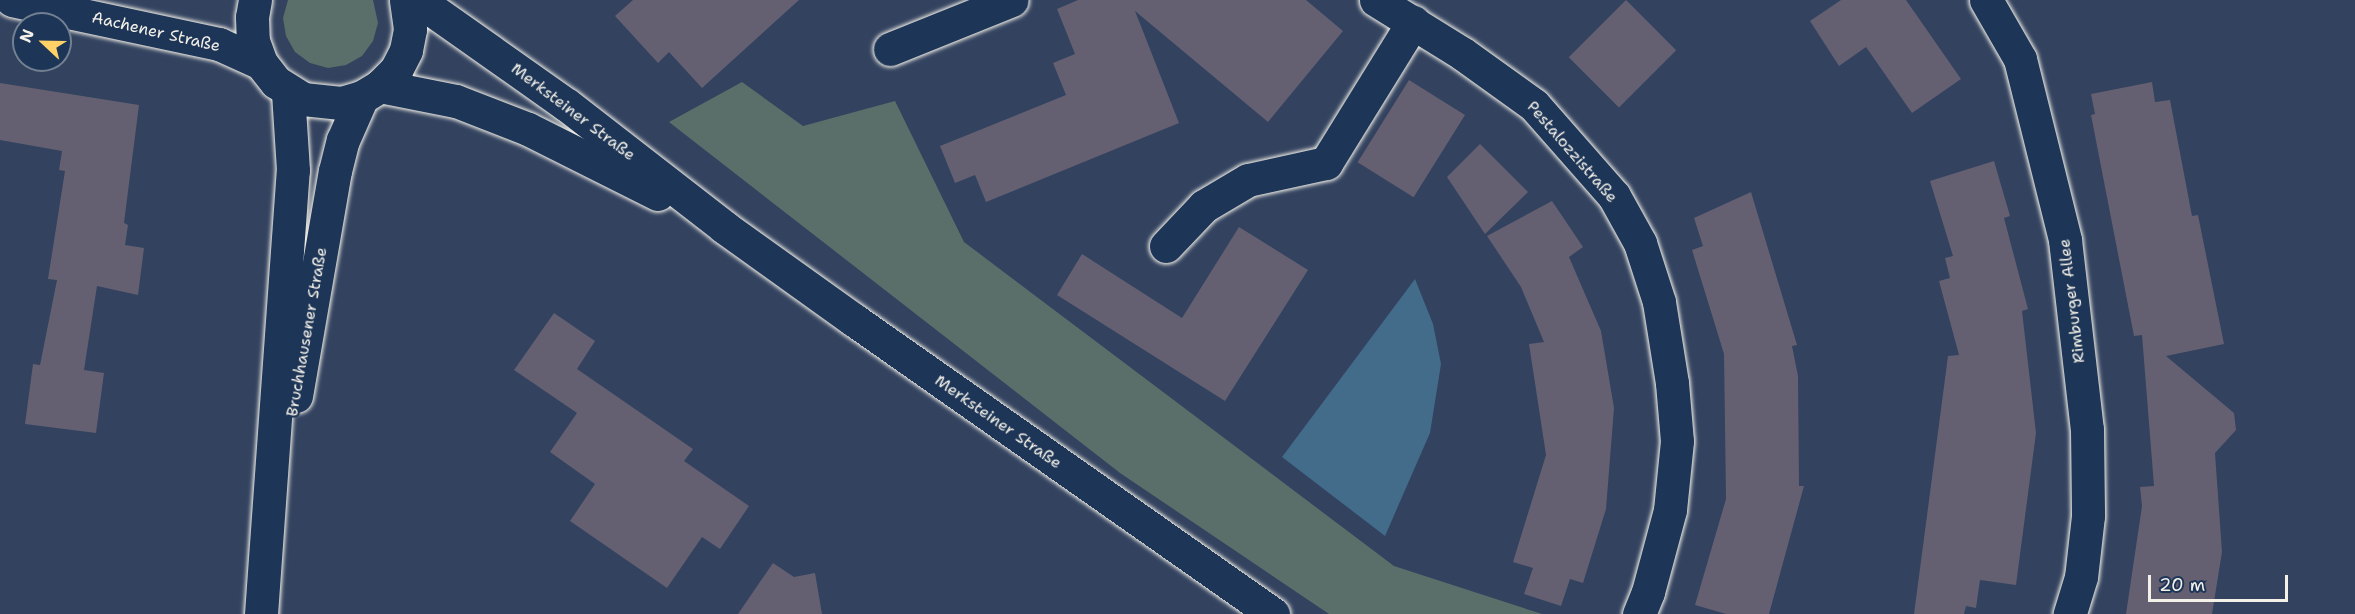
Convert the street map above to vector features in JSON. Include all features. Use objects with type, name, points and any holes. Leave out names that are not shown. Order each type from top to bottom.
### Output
[{"type":"main road","name":"Aachener Straße","points":[[12,0],[219,44],[261,63]]},
{"type":"main road","points":[[255,0],[252,17],[253,41],[261,63],[288,92],[319,103],[341,103],[371,91]]},
{"type":"main road","name":"Bruchhausener Straße","points":[[266,572],[335,171],[343,140],[371,91],[396,70],[406,50],[410,29],[406,0]]},
{"type":"main road","name":"Merksteiner Straße","points":[[418,0],[567,105],[724,227],[1273,614]]},
{"type":"main road","points":[[890,49],[1012,0]]},
{"type":"main road","name":"Pestalozzistraße","points":[[1376,0],[1463,54],[1534,105],[1614,196],[1640,243],[1661,312],[1671,376],[1677,441],[1670,510],[1648,592],[1639,614]]},
{"type":"main road","name":"Rimburger Allee","points":[[1986,0],[2020,59],[2065,240],[2087,429],[2088,516],[2081,577],[2070,614]]},
{"type":"main road","points":[[1166,246],[1204,206],[1248,180],[1326,163],[1413,22]]},
{"type":"main road","name":"Merksteiner Straße","points":[[371,91],[456,101],[528,129],[724,227]]},
{"type":"main road","name":"Bruchhausener Straße","points":[[261,614],[266,572],[293,170],[288,92]]},
{"type":"green space","points":[[288,0],[373,0],[378,23],[373,41],[362,56],[346,65],[328,68],[310,63],[295,52],[286,36],[283,18]]},
{"type":"green space","points":[[742,82],[803,126],[895,101],[964,242],[1394,566],[1542,614],[1329,614],[1120,473],[669,122]]},
{"type":"water","points":[[1415,279],[1433,324],[1441,364],[1430,433],[1385,536],[1282,457]]},
{"type":"building","points":[[633,0],[799,0],[702,88],[669,52],[658,63],[615,16]]},
{"type":"building","points":[[1078,0],[1306,0],[1343,31],[1268,122],[1135,11],[1179,123],[986,202],[975,175],[955,183],[940,146],[1066,95],[1053,63],[1075,54],[1057,9]]},
{"type":"building","points":[[1626,0],[1676,50],[1619,107],[1569,57]]},
{"type":"building","points":[[1841,0],[1906,0],[1961,79],[1912,113],[1866,47],[1839,66],[1810,21]]},
{"type":"building","points":[[1409,80],[1465,115],[1414,197],[1358,162]]},
{"type":"building","points":[[2152,82],[2155,102],[2170,100],[2192,216],[2198,215],[2224,344],[2166,356],[2234,413],[2236,430],[2215,453],[2222,552],[2212,614],[2126,614],[2142,506],[2140,487],[2154,486],[2142,335],[2134,336],[2091,115],[2095,114],[2091,94]]},
{"type":"building","points":[[0,83],[139,105],[124,223],[128,225],[125,245],[144,248],[138,295],[97,286],[84,370],[104,373],[96,433],[25,424],[33,364],[40,365],[57,280],[48,279],[65,171],[59,170],[62,151],[0,140]]},
{"type":"building","points":[[1480,144],[1528,192],[1485,234],[1447,177]]},
{"type":"building","points":[[1994,161],[2010,216],[2004,218],[2028,309],[2022,311],[2036,433],[2016,585],[1980,580],[1976,608],[1966,606],[1964,614],[1914,614],[1948,356],[1959,355],[1939,281],[1950,278],[1945,258],[1953,256],[1930,181]]},
{"type":"building","points":[[1751,192],[1797,345],[1792,346],[1798,376],[1799,486],[1804,486],[1769,614],[1726,614],[1695,605],[1726,499],[1724,354],[1692,250],[1703,246],[1694,218]]},
{"type":"building","points":[[1552,201],[1583,247],[1569,257],[1601,331],[1614,408],[1606,509],[1583,583],[1570,579],[1561,606],[1524,594],[1533,568],[1513,562],[1546,455],[1529,344],[1544,342],[1521,287],[1487,236]]},
{"type":"building","points":[[1239,227],[1308,270],[1225,401],[1057,295],[1082,254],[1182,318]]},
{"type":"building","points":[[554,313],[595,341],[577,369],[693,449],[684,461],[749,506],[720,549],[702,537],[667,588],[570,521],[595,484],[550,452],[577,413],[514,370]]},
{"type":"building","points":[[773,563],[794,577],[815,573],[822,614],[738,614]]}]
